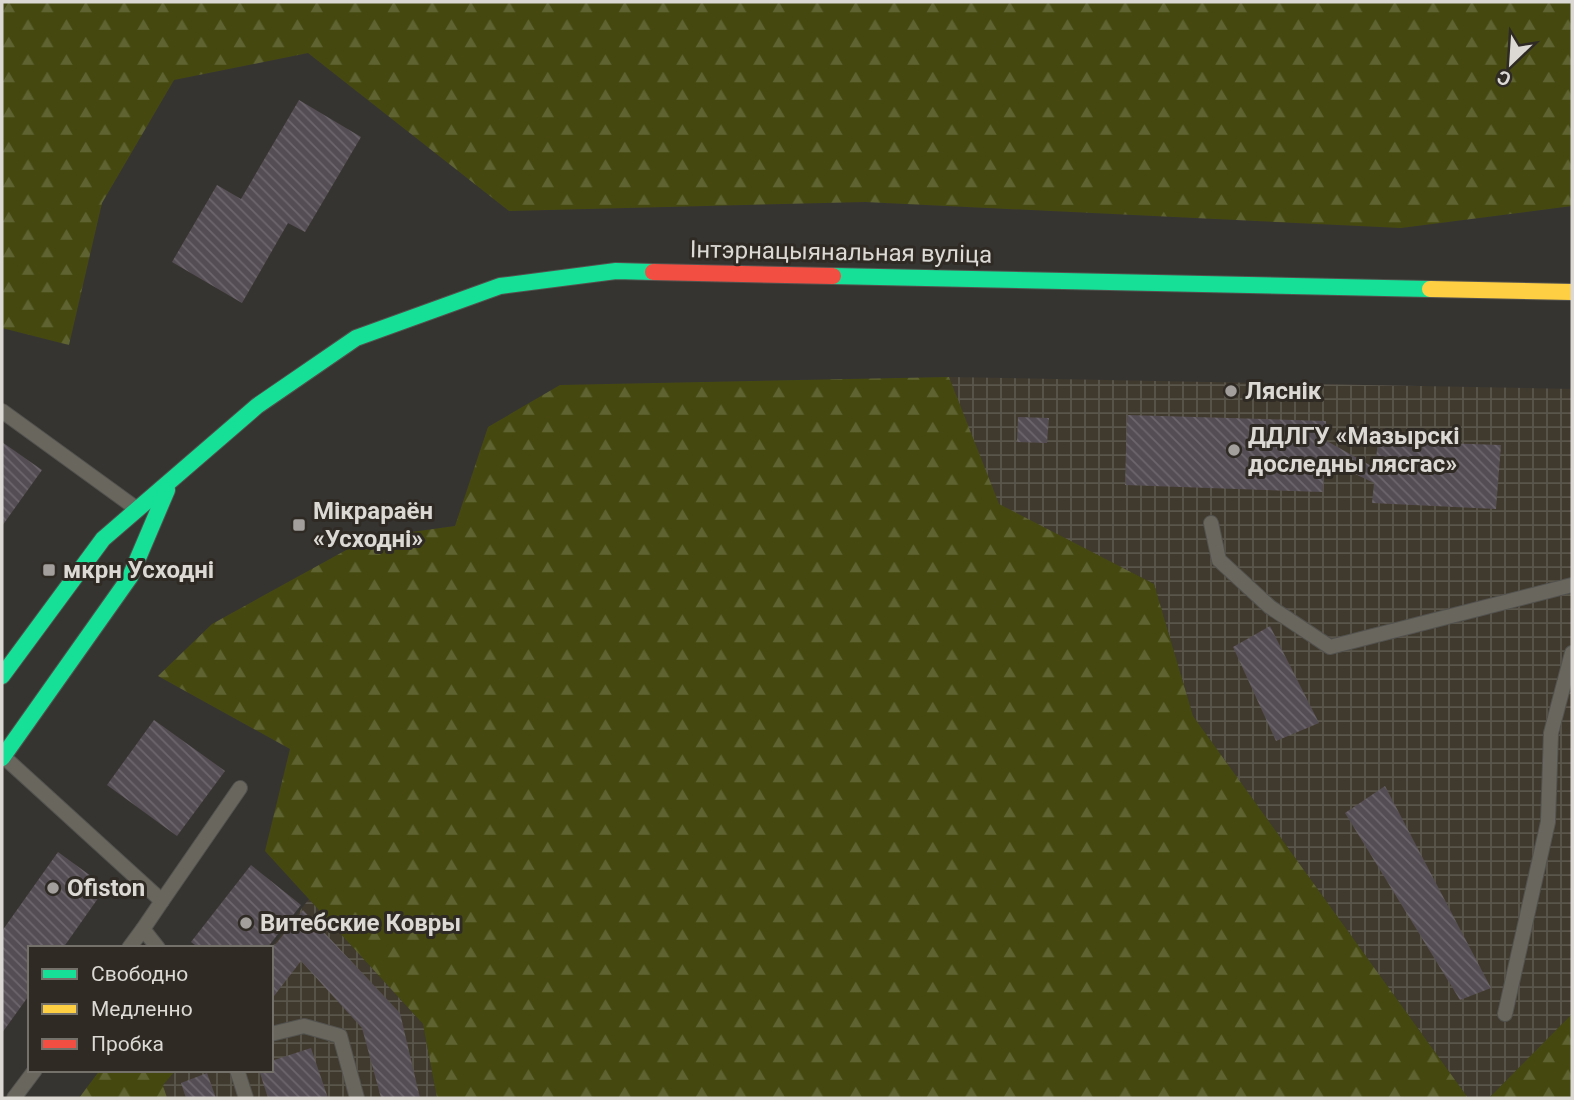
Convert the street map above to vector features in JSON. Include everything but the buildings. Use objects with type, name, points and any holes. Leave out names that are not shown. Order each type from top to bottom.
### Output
[{"type":"main road","name":"Інтэрнацыянальная вуліца","points":[[2,676],[103,539],[257,406],[356,338],[500,286],[616,271],[1572,292]]},
{"type":"main road","name":"Інтэрнацыянальная вуліца","points":[[3,757],[130,577],[170,483]]},
{"type":"lane","points":[[2,411],[139,510]]},
{"type":"lane","points":[[1211,523],[1219,560],[1270,607],[1330,647],[1572,585]]},
{"type":"lane","points":[[1505,1014],[1548,822],[1551,733],[1572,653]]},
{"type":"lane","points":[[3,757],[162,901]]},
{"type":"lane","points":[[131,946],[240,788]]},
{"type":"lane","points":[[144,929],[157,946]]},
{"type":"lane","points":[[273,1034],[304,1026],[340,1036],[357,1098]]},
{"type":"lane","points":[[14,1098],[34,1072]]},
{"type":"lane","points":[[238,1072],[246,1098]]},
{"type":"shaded area","points":[[949,377],[1572,389],[1572,1014],[1489,1098],[1468,1098],[1193,716],[1154,584],[998,504]]},
{"type":"shaded area","points":[[309,899],[423,1024],[437,1098],[167,1098],[163,1085],[174,1072],[273,1072],[273,946]]},
{"type":"green space","points":[[2,2],[1572,2],[1572,206],[1401,228],[865,202],[509,211],[308,53],[174,80],[102,203],[69,345],[2,328]]},
{"type":"green space","points":[[949,377],[999,504],[1154,584],[1193,716],[1468,1098],[437,1098],[423,1024],[265,851],[290,749],[158,676],[212,624],[368,538],[455,526],[488,427],[560,385]]},
{"type":"green space","points":[[1572,1014],[1572,1098],[1489,1098]]},
{"type":"green space","points":[[98,1072],[174,1072],[163,1085],[167,1098],[79,1098]]},
{"type":"traffic: fast","points":[[2,676],[103,539],[257,406],[356,338],[500,286],[616,271],[653,272]]},
{"type":"traffic: fast","points":[[833,276],[1430,289]]},
{"type":"traffic: fast","points":[[2,758],[130,577],[167,490]]},
{"type":"traffic: slow","points":[[1430,289],[1572,292]]},
{"type":"traffic: jam","points":[[653,272],[833,276]]},
{"type":"place","name":"Ляснік","points":[[1231,391]]},
{"type":"place","name":"ДДЛГУ «Мазырскі доследны лясгас»","points":[[1234,450]]},
{"type":"place","name":"Мікрараён «Усходні»","points":[[299,525]]},
{"type":"place","name":"мкрн Усходні","points":[[49,570]]},
{"type":"place","name":"Ofiston","points":[[53,888]]},
{"type":"place","name":"Витебские Ковры","points":[[246,923]]}]
